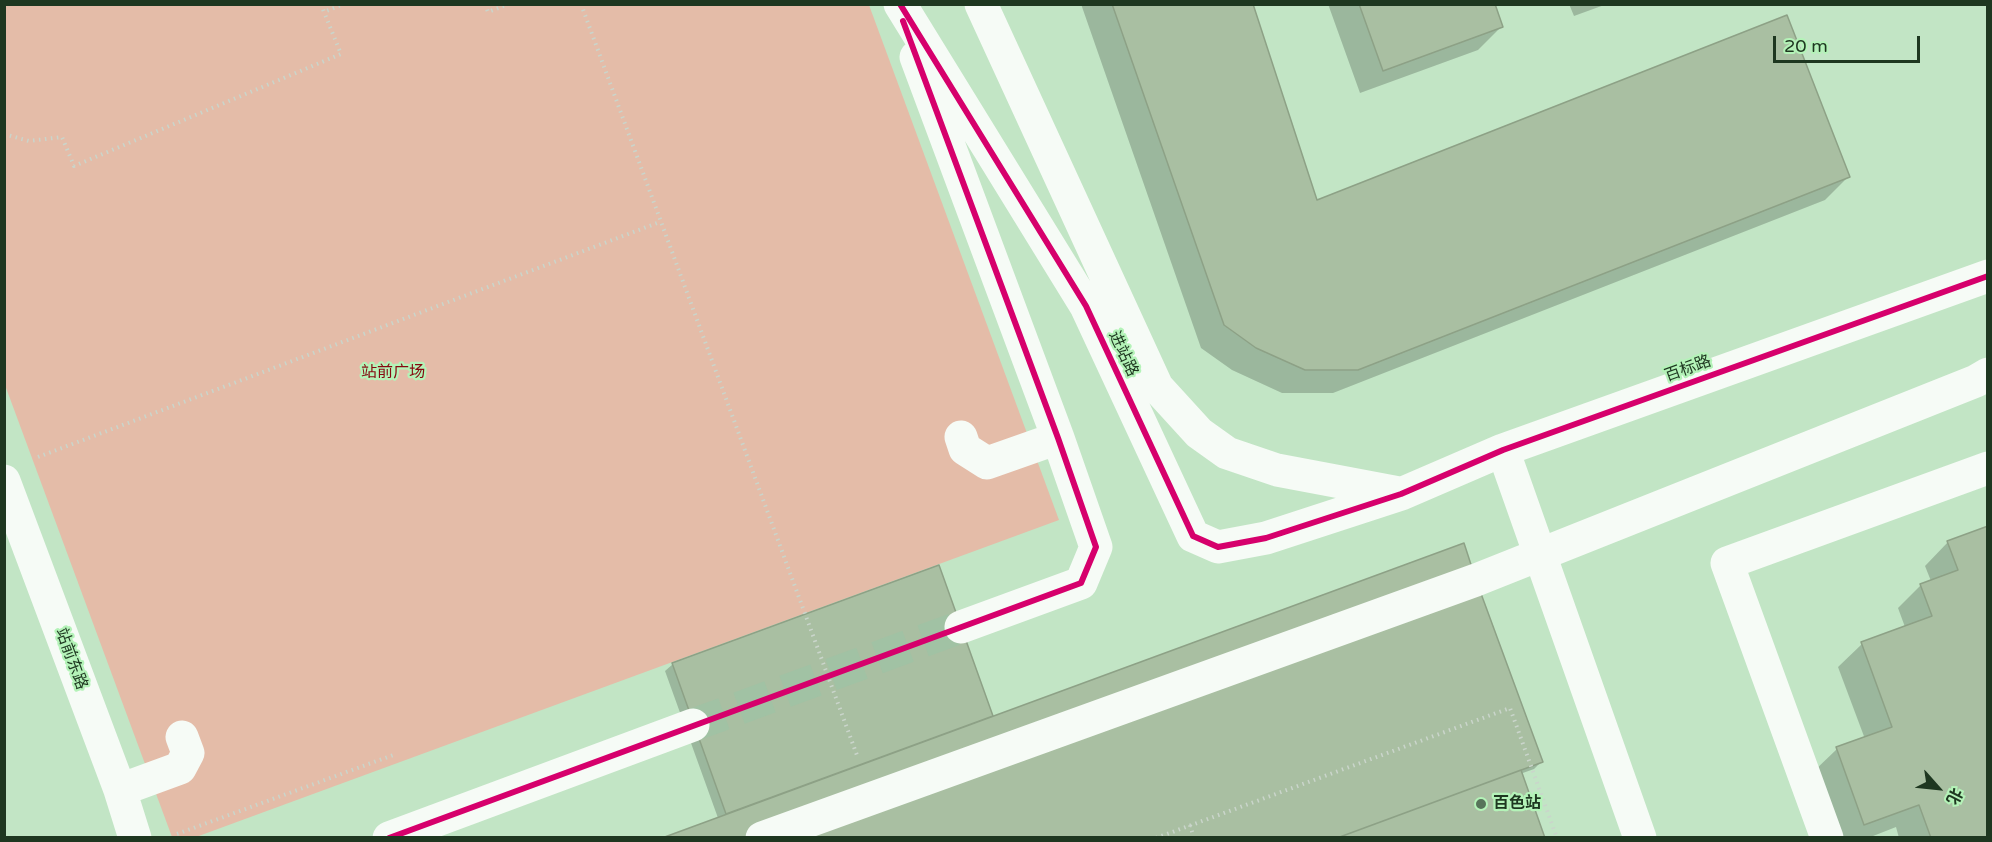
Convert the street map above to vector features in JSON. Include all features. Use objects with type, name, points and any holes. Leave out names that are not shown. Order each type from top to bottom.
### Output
[{"type":"street","points":[[898,4],[1096,547],[1081,583],[961,627]]},
{"type":"street","name":"进站路","points":[[898,4],[1086,306],[1193,536],[1218,547],[1266,538],[1401,494]]},
{"type":"street","name":"进站路","points":[[981,4],[1157,387],[1199,433],[1227,453],[1277,470],[1401,494]]},
{"type":"street","name":"百标路","points":[[1401,494],[1503,450],[1988,276]]},
{"type":"street","points":[[762,837],[1476,580],[1976,381],[1988,374]]},
{"type":"street","points":[[961,437],[965,449],[987,463],[1058,438]]},
{"type":"street","points":[[1503,450],[1640,837]]},
{"type":"street","points":[[1827,837],[1727,564],[1988,468]]},
{"type":"street","name":"站前东路","points":[[4,481],[120,790],[135,837]]},
{"type":"street","points":[[389,837],[693,725]]},
{"type":"street","points":[[120,790],[180,768],[188,753],[182,737]]},
{"type":"path","points":[[4,134],[29,141],[62,137],[74,166],[341,54],[321,4]]},
{"type":"path","points":[[324,12],[344,4]]},
{"type":"path","points":[[485,4],[488,12],[509,4]]},
{"type":"path","points":[[581,4],[872,798]]},
{"type":"path","points":[[32,459],[660,222]]},
{"type":"path","points":[[1156,837],[1510,708],[1557,837]]},
{"type":"path","points":[[1190,825],[1194,837]]},
{"type":"green space","name":"站前广场","points":[[5,5],[869,5],[1059,520],[196,837],[172,837],[5,385]]},
{"type":"building","points":[[1112,4],[1253,4],[1317,200],[1787,15],[1850,177],[1358,370],[1305,370],[1256,348],[1224,325]]},
{"type":"building","points":[[1359,4],[1495,4],[1503,27],[1383,71]]},
{"type":"building","points":[[1988,526],[1988,838],[1931,838],[1919,805],[1864,825],[1836,747],[1892,727],[1861,642],[1932,616],[1920,584],[1958,570],[1947,541]]},
{"type":"building","points":[[1464,543],[1543,762],[1337,838],[662,838]]},
{"type":"building","points":[[939,565],[993,716],[726,814],[672,663]]},
{"type":"building","name":"百色站","points":[[1521,770],[1545,838],[1337,838]]},
{"type":"tunnel","points":[[693,725],[961,627]]},
{"type":"cycle path","points":[[900,4],[1086,306],[1193,536],[1218,547],[1266,538],[1401,494],[1503,450],[1988,276]]},
{"type":"cycle path","points":[[389,838],[1081,583],[1096,547],[1058,438],[903,21]]},
{"type":"place","name":"百色站","points":[[1481,804]]}]
